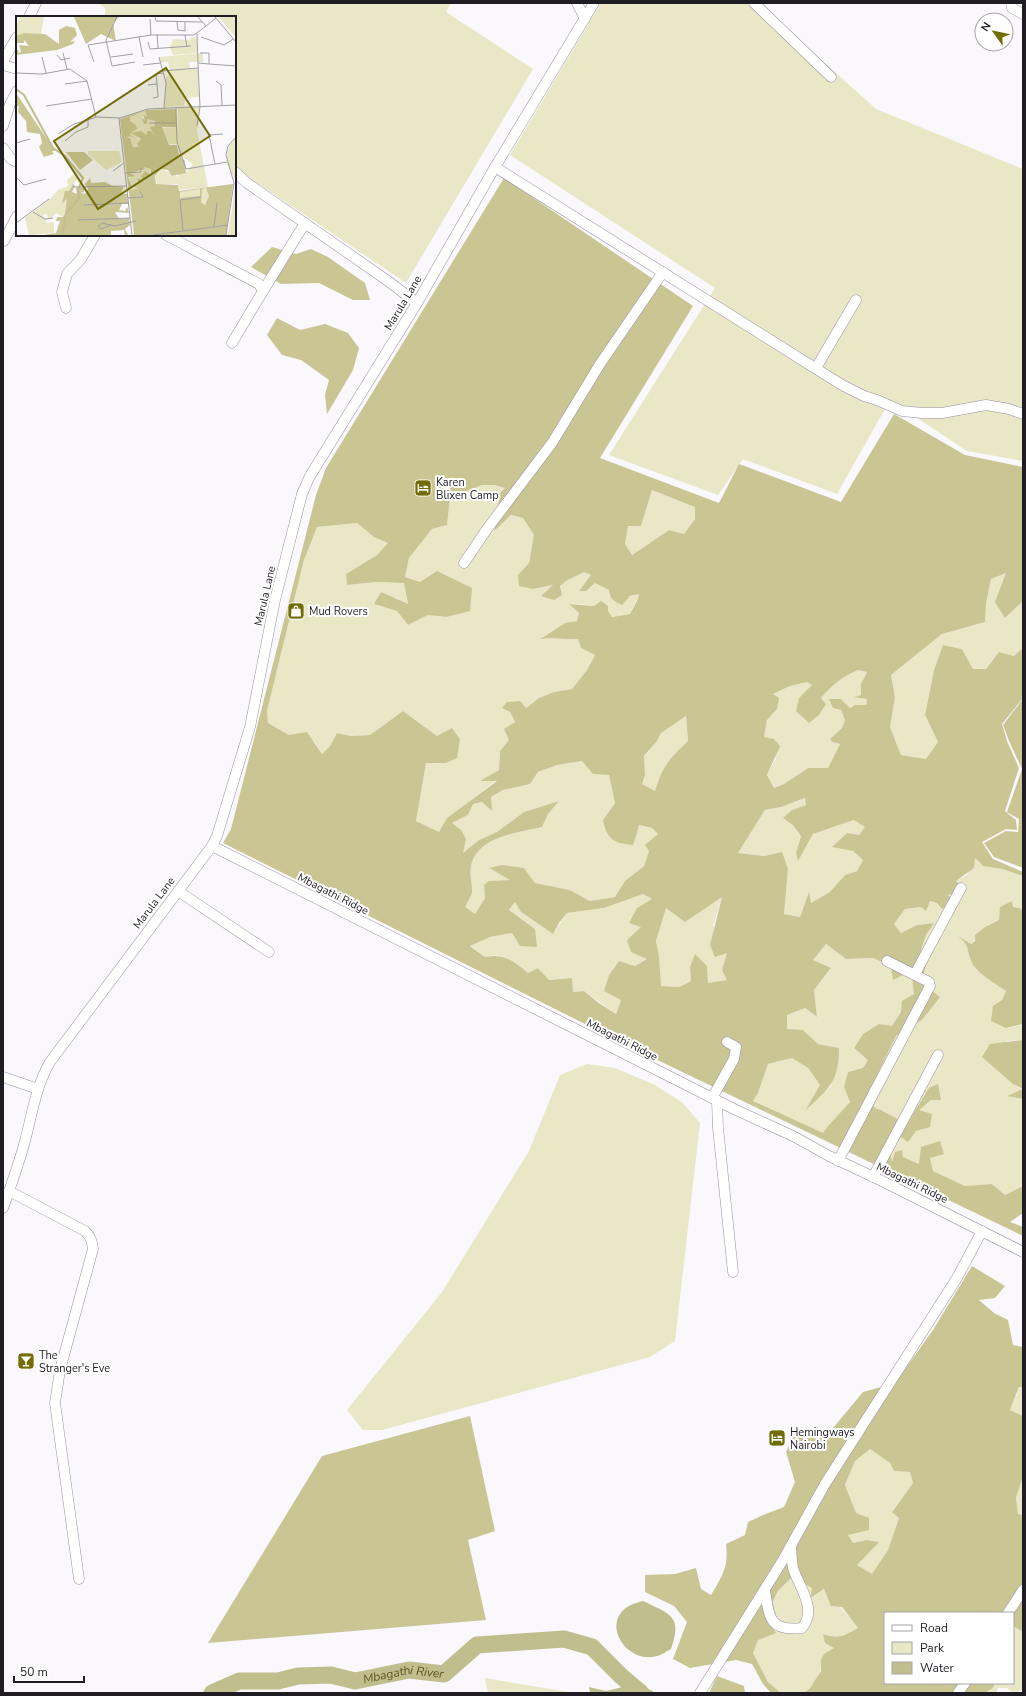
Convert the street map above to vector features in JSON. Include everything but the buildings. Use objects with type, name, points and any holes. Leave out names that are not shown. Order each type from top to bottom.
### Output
[{"type":"street","points":[[30,16],[36,3]]},
{"type":"street","points":[[577,3],[585,18]]},
{"type":"street","name":"Marula Lane","points":[[3,1208],[43,1073],[212,846],[217,836],[250,727],[275,600],[306,484],[417,303],[495,167],[594,3]]},
{"type":"street","points":[[754,3],[831,77]]},
{"type":"street","points":[[1011,3],[1012,8],[1023,14]]},
{"type":"street","points":[[3,61],[16,40]]},
{"type":"street","points":[[3,65],[16,69]]},
{"type":"street","points":[[3,126],[10,104],[16,93]]},
{"type":"street","points":[[3,148],[16,161]]},
{"type":"street","points":[[495,167],[842,385],[864,396],[902,411],[922,414],[942,413],[986,405],[1009,409],[1023,414]]},
{"type":"street","points":[[236,173],[247,183],[388,280],[417,303]]},
{"type":"street","points":[[4,241],[16,218]]},
{"type":"street","points":[[232,342],[305,223]]},
{"type":"street","points":[[66,308],[62,292],[67,274],[82,259],[94,236]]},
{"type":"street","points":[[168,236],[259,284],[264,291]]},
{"type":"street","points":[[464,563],[487,529],[552,443],[600,364],[663,272]]},
{"type":"street","points":[[816,368],[856,300]]},
{"type":"street","name":"Mbagathi Ridge","points":[[212,846],[714,1099],[793,1136],[838,1161],[1023,1252]]},
{"type":"street","points":[[915,974],[961,888]]},
{"type":"street","points":[[178,891],[269,952]]},
{"type":"street","points":[[838,1161],[930,986],[929,982],[887,961]]},
{"type":"street","points":[[727,1042],[736,1047],[734,1059],[714,1099],[733,1272]]},
{"type":"street","points":[[873,1177],[938,1055]]},
{"type":"street","points":[[3,1077],[38,1089]]},
{"type":"street","points":[[9,1191],[85,1231],[90,1236],[92,1241],[93,1249],[60,1370],[55,1403],[78,1579]]},
{"type":"street","points":[[700,1693],[765,1590],[825,1484],[957,1278],[982,1231]]},
{"type":"street","points":[[765,1590],[769,1614],[776,1625],[787,1630],[802,1628],[807,1623],[810,1613],[803,1591],[793,1569],[791,1546]]},
{"type":"street","points":[[1009,1612],[1023,1590]]},
{"type":"street","points":[[958,1693],[963,1684]]},
{"type":"green space","points":[[98,3],[451,3],[446,12],[533,69],[406,283],[250,178],[236,167],[236,16],[105,16],[105,8]]},
{"type":"green space","points":[[601,3],[758,3],[876,109],[1023,169],[1023,461],[967,451],[890,400],[837,494],[743,459],[718,495],[609,455],[715,288],[510,155]]},
{"type":"green space","points":[[482,485],[494,485],[505,488],[492,503],[499,499],[494,530],[511,515],[523,518],[534,535],[529,563],[518,575],[533,589],[554,585],[562,595],[560,586],[566,581],[584,572],[591,575],[579,591],[586,591],[595,583],[609,590],[609,595],[615,602],[640,593],[630,614],[612,617],[603,609],[598,607],[569,604],[579,613],[577,621],[565,623],[541,638],[578,639],[581,648],[595,655],[587,670],[572,689],[554,692],[539,698],[526,708],[510,712],[515,723],[509,740],[500,751],[499,770],[481,781],[497,780],[448,818],[439,832],[416,821],[426,763],[446,763],[437,736],[403,711],[370,735],[351,736],[337,733],[330,746],[322,754],[314,741],[289,735],[268,723],[267,711],[304,560],[316,527],[357,523],[374,537],[389,543],[377,555],[346,574],[347,585],[376,582],[404,583],[408,605],[396,598],[374,604],[397,611],[408,625],[428,615],[446,617],[420,582],[405,577],[409,558],[432,529],[447,525],[450,498]]},
{"type":"green space","points":[[652,490],[695,506],[695,519],[684,534],[669,530],[632,555],[625,544],[628,525],[641,526]]},
{"type":"green space","points":[[1006,573],[1005,618],[1023,601],[1023,648],[1014,656],[999,652],[986,669],[973,669],[962,649],[943,645],[934,670],[925,715],[938,742],[926,759],[901,755],[890,727],[895,698],[891,675],[942,634],[985,622],[986,604],[991,579]]},
{"type":"green space","points":[[858,670],[867,672],[861,684],[861,695],[855,697],[867,699],[866,705],[855,705],[850,708],[841,699],[830,699],[841,710],[845,720],[842,728],[830,739],[832,742],[840,744],[828,768],[808,768],[784,784],[774,788],[767,775],[776,758],[764,737],[767,720],[777,709],[773,694],[790,686],[807,682],[813,685],[799,698],[821,698],[838,682]]},
{"type":"green space","points":[[686,716],[688,741],[667,763],[655,791],[642,784],[645,775],[644,757],[657,741],[661,733]]},
{"type":"green space","points":[[582,761],[593,774],[609,775],[615,803],[603,820],[637,833],[638,825],[652,828],[658,834],[649,851],[644,866],[625,881],[615,897],[590,901],[570,890],[535,883],[524,868],[489,868],[511,880],[489,881],[485,898],[475,914],[464,907],[470,899],[472,893],[470,873],[471,866],[475,856],[481,848],[489,842],[510,834],[542,827],[548,814],[559,801],[524,812],[497,832],[479,840],[463,854],[452,823],[468,815],[473,804],[482,802],[491,810],[491,797],[503,790],[530,784],[538,772],[557,765]]},
{"type":"green space","points":[[806,798],[806,805],[792,810],[793,825],[801,836],[796,853],[798,860],[813,834],[854,820],[866,827],[859,835],[833,847],[853,851],[863,860],[857,871],[845,875],[830,892],[811,903],[809,893],[800,917],[784,914],[788,869],[765,856],[738,853],[765,810],[781,807]]},
{"type":"green space","points":[[975,858],[983,866],[1002,869],[1023,876],[1023,911],[1020,908],[1013,907],[1012,901],[999,920],[985,927],[971,944],[961,938],[966,944],[972,963],[978,971],[1006,991],[1002,1000],[1006,1028],[1023,1025],[1023,1040],[1006,1041],[1013,1084],[1023,1090],[1008,1096],[1023,1099],[1023,1186],[1005,1195],[992,1184],[965,1186],[933,1171],[930,1158],[940,1141],[919,1164],[903,1157],[901,1150],[892,1163],[890,1152],[918,1110],[931,1100],[938,1084],[907,1124],[881,1110],[877,1110],[865,1100],[896,1036],[922,1020],[939,997],[921,982],[926,966],[921,950],[926,935],[934,923],[917,925],[901,933],[894,924],[905,909],[921,907],[930,901],[937,903],[955,902],[948,895],[956,881],[967,875]]},
{"type":"green space","points":[[643,894],[652,899],[642,927],[647,959],[635,966],[619,961],[609,975],[604,991],[621,999],[616,1014],[584,991],[573,993],[571,978],[549,980],[538,968],[528,973],[518,965],[503,957],[485,957],[470,945],[490,937],[512,933],[520,946],[535,929],[509,910],[515,902],[521,912],[553,934],[567,913],[604,908]]},
{"type":"green space","points":[[722,897],[713,926],[727,952],[727,980],[708,983],[707,966],[690,967],[691,981],[679,987],[660,986],[659,956],[656,941],[666,907]]},
{"type":"green space","points":[[826,944],[846,959],[873,958],[891,966],[911,971],[914,994],[892,1027],[879,1024],[863,1034],[854,1048],[869,1059],[863,1068],[844,1087],[850,1102],[828,1126],[823,1134],[753,1101],[758,1093],[768,1064],[792,1058],[808,1068],[820,1085],[806,1110],[831,1086],[839,1048],[818,1044],[803,1030],[786,1030],[787,1015],[805,1008],[817,1017],[814,990],[831,969],[813,960]]},
{"type":"green space","points":[[587,1064],[615,1068],[655,1085],[683,1103],[700,1123],[675,1341],[650,1357],[382,1430],[363,1430],[347,1410],[442,1292],[529,1151],[560,1075]]},
{"type":"green space","points":[[1020,1387],[1023,1387],[1023,1416],[1010,1410]]},
{"type":"green space","points":[[870,1449],[890,1463],[894,1471],[910,1472],[913,1483],[892,1511],[899,1518],[888,1550],[872,1574],[857,1565],[866,1540],[852,1543],[848,1535],[856,1513],[845,1485],[855,1461]]},
{"type":"green space","points":[[1023,1476],[1023,1515],[1018,1514],[1016,1498]]},
{"type":"green space","points":[[791,1578],[812,1588],[810,1597],[824,1589],[859,1628],[844,1635],[832,1638],[834,1648],[821,1660],[817,1678],[804,1693],[781,1693],[768,1682],[753,1653],[765,1617],[778,1591]]},
{"type":"green space","points":[[1014,1627],[1023,1632],[1023,1689],[1015,1692],[1007,1688],[998,1688],[996,1693],[985,1693],[993,1688],[995,1684],[1014,1684]]},
{"type":"green space","points":[[485,1678],[568,1692],[568,1693],[488,1693]]},
{"type":"shaded area","points":[[504,178],[693,306],[600,458],[719,503],[739,464],[841,502],[894,414],[965,455],[1023,467],[1023,601],[1005,618],[995,602],[1006,573],[991,579],[986,604],[985,622],[942,634],[891,675],[895,698],[890,727],[901,755],[926,759],[938,742],[925,715],[934,670],[943,645],[962,649],[973,669],[986,669],[999,652],[1014,656],[1023,648],[1023,698],[1002,724],[1007,741],[1019,768],[1005,811],[1016,820],[1017,830],[1006,829],[982,842],[993,859],[1023,872],[1023,876],[1002,869],[983,866],[975,858],[974,868],[956,881],[959,884],[958,892],[948,895],[955,902],[942,909],[937,903],[930,901],[926,911],[921,907],[905,909],[894,924],[901,933],[917,925],[934,923],[926,935],[921,950],[926,966],[921,982],[940,997],[922,1020],[896,1036],[865,1100],[877,1109],[907,1124],[929,1088],[938,1084],[941,1100],[931,1100],[919,1110],[932,1114],[930,1127],[916,1131],[908,1142],[901,1137],[890,1152],[892,1162],[895,1152],[902,1150],[903,1157],[919,1164],[921,1147],[940,1141],[944,1154],[930,1158],[933,1171],[965,1186],[992,1184],[1005,1195],[1023,1186],[1023,1213],[1010,1222],[1023,1227],[1023,1236],[647,1055],[223,843],[231,829],[316,495],[326,468]],"holes":[[[482,485],[494,485],[505,488],[490,504],[499,499],[494,531],[511,515],[523,518],[534,535],[529,563],[518,575],[519,586],[533,589],[553,585],[541,596],[554,600],[562,595],[560,586],[566,581],[584,572],[591,575],[579,591],[586,591],[595,583],[609,590],[612,599],[622,605],[630,596],[639,594],[630,614],[612,617],[608,611],[608,606],[601,601],[594,606],[569,604],[579,613],[577,621],[565,623],[540,639],[578,639],[581,648],[595,655],[587,670],[572,689],[554,692],[539,698],[526,708],[520,701],[507,702],[502,708],[510,712],[515,722],[504,729],[509,740],[500,751],[499,770],[480,781],[497,781],[447,818],[439,832],[416,821],[426,763],[446,763],[457,758],[460,739],[452,728],[437,736],[403,711],[370,735],[351,736],[337,733],[330,746],[322,754],[307,732],[289,735],[268,723],[267,711],[304,560],[317,527],[357,523],[374,537],[388,543],[377,555],[346,574],[347,585],[376,582],[404,583],[408,604],[381,592],[374,604],[397,611],[408,625],[428,615],[446,617],[470,611],[472,588],[437,571],[420,582],[405,577],[409,558],[432,529],[447,525],[450,498]],[[652,490],[695,507],[695,519],[684,534],[669,530],[632,555],[625,544],[628,526],[641,526]],[[858,670],[867,672],[861,684],[861,695],[854,697],[867,699],[866,705],[855,705],[850,708],[841,699],[829,699],[833,708],[841,710],[845,720],[842,728],[830,739],[832,742],[840,744],[828,768],[808,768],[784,784],[774,788],[767,775],[780,746],[774,739],[764,737],[767,720],[777,709],[779,698],[773,694],[790,686],[807,682],[812,685],[799,698],[796,711],[809,723],[819,715],[826,704],[821,698],[833,685]],[[686,716],[688,741],[667,763],[655,791],[642,784],[645,775],[644,756],[657,741],[661,733]],[[582,761],[593,774],[609,775],[615,803],[603,820],[609,836],[620,843],[633,845],[639,825],[652,828],[658,834],[645,845],[649,851],[644,866],[625,881],[615,897],[590,901],[570,890],[535,883],[524,868],[502,865],[489,868],[510,880],[489,881],[484,885],[485,898],[475,914],[465,907],[472,893],[471,866],[475,856],[481,848],[490,842],[511,834],[542,827],[548,814],[559,801],[524,812],[497,832],[479,840],[463,853],[466,839],[461,830],[452,823],[468,815],[473,804],[482,802],[492,811],[491,797],[503,790],[530,784],[538,772],[557,765]],[[805,798],[806,805],[792,810],[783,818],[793,825],[801,836],[796,853],[798,861],[813,834],[854,820],[865,827],[859,835],[847,833],[832,847],[853,851],[863,860],[857,871],[845,875],[830,892],[811,903],[809,892],[800,917],[784,914],[788,869],[782,852],[765,856],[738,853],[765,810],[781,807]],[[643,894],[652,899],[637,908],[629,923],[641,927],[627,940],[631,952],[647,959],[635,966],[619,961],[609,975],[604,991],[621,1000],[616,1014],[584,991],[573,992],[572,978],[549,980],[538,968],[528,973],[508,959],[498,956],[485,957],[470,946],[490,937],[512,933],[520,946],[537,947],[535,929],[509,910],[515,902],[521,912],[553,934],[567,913],[604,908]],[[722,897],[710,945],[715,957],[727,953],[722,970],[727,980],[708,983],[707,966],[695,954],[690,967],[691,981],[679,987],[661,986],[659,956],[656,941],[666,908],[685,922]],[[826,944],[846,959],[873,958],[891,966],[893,980],[911,971],[914,994],[902,1001],[901,1012],[892,1026],[879,1024],[863,1034],[854,1048],[868,1060],[863,1068],[848,1072],[844,1087],[850,1102],[823,1133],[753,1101],[758,1093],[768,1064],[792,1058],[808,1068],[820,1085],[805,1111],[826,1091],[831,1084],[837,1070],[839,1048],[818,1044],[803,1030],[787,1029],[787,1015],[805,1008],[817,1017],[814,990],[831,968],[813,960]]]},
{"type":"shaded area","points":[[272,247],[296,254],[311,249],[328,257],[365,283],[370,300],[353,300],[319,283],[281,284],[251,267]]},
{"type":"shaded area","points":[[277,318],[300,330],[325,324],[348,333],[359,348],[353,370],[327,414],[325,395],[329,380],[301,360],[282,355],[267,335]]},
{"type":"shaded area","points":[[1022,700],[1023,868],[994,857],[984,843],[1006,831],[1018,832],[1019,819],[1007,812],[1022,769],[1003,725]]},
{"type":"shaded area","points":[[1012,901],[1013,907],[1020,908],[1023,911],[1023,1024],[1006,1028],[991,1021],[993,1006],[1002,1000],[1006,991],[978,971],[970,959],[967,946],[958,936],[971,944],[975,941],[975,935],[985,927],[999,920],[1000,907]]},
{"type":"shaded area","points":[[1023,1040],[1023,1089],[1013,1084],[982,1057],[990,1044]]},
{"type":"shaded area","points":[[1023,1089],[1023,1099],[1007,1096]]},
{"type":"shaded area","points":[[972,1266],[1005,1286],[995,1298],[979,1300],[994,1313],[1008,1320],[1013,1345],[1023,1347],[1023,1387],[1019,1387],[1010,1410],[1023,1416],[1023,1476],[1016,1498],[1018,1514],[1023,1515],[1023,1632],[1014,1627],[1014,1612],[884,1612],[884,1684],[995,1684],[993,1688],[985,1693],[804,1693],[810,1688],[821,1671],[821,1660],[824,1654],[834,1648],[825,1643],[823,1634],[837,1637],[845,1635],[858,1628],[842,1607],[831,1606],[824,1589],[810,1598],[812,1588],[791,1578],[778,1591],[765,1617],[776,1633],[758,1640],[753,1653],[768,1682],[781,1693],[771,1693],[763,1684],[752,1664],[736,1660],[690,1668],[673,1659],[687,1622],[674,1606],[645,1592],[645,1575],[675,1574],[696,1568],[701,1589],[711,1595],[724,1571],[727,1552],[726,1544],[745,1535],[748,1522],[784,1507],[795,1482],[786,1452],[793,1437],[828,1434],[863,1392],[895,1383],[933,1330]],"holes":[[[870,1449],[890,1463],[894,1471],[910,1472],[913,1483],[892,1512],[899,1518],[888,1550],[872,1574],[857,1565],[879,1542],[866,1540],[853,1543],[848,1535],[869,1530],[869,1518],[856,1513],[845,1485],[855,1461]]]},
{"type":"shaded area","points":[[470,1416],[495,1531],[468,1540],[486,1620],[208,1643],[322,1456]]},
{"type":"shaded area","points":[[717,1676],[744,1686],[745,1693],[709,1693]]},
{"type":"water","points":[[643,1601],[667,1613],[675,1623],[674,1638],[671,1649],[657,1656],[645,1657],[633,1653],[624,1646],[618,1636],[616,1625],[619,1615],[628,1607]]},
{"type":"water","points":[[635,1684],[653,1691],[652,1693],[590,1693],[589,1687],[606,1691]]},
{"type":"waterway","name":"Mbagathi River","points":[[212,1693],[239,1681],[278,1681],[298,1676],[331,1675],[355,1681],[409,1670],[444,1674],[477,1645],[564,1639],[592,1647],[621,1676],[641,1693]]},
{"type":"place","name":"Karen Blixen Camp","points":[[423,488]]},
{"type":"place","name":"Mud Rovers","points":[[296,611]]},
{"type":"place","name":"The Stranger's Eve","points":[[26,1361]]},
{"type":"place","name":"Hemingways Nairobi","points":[[777,1438]]}]
